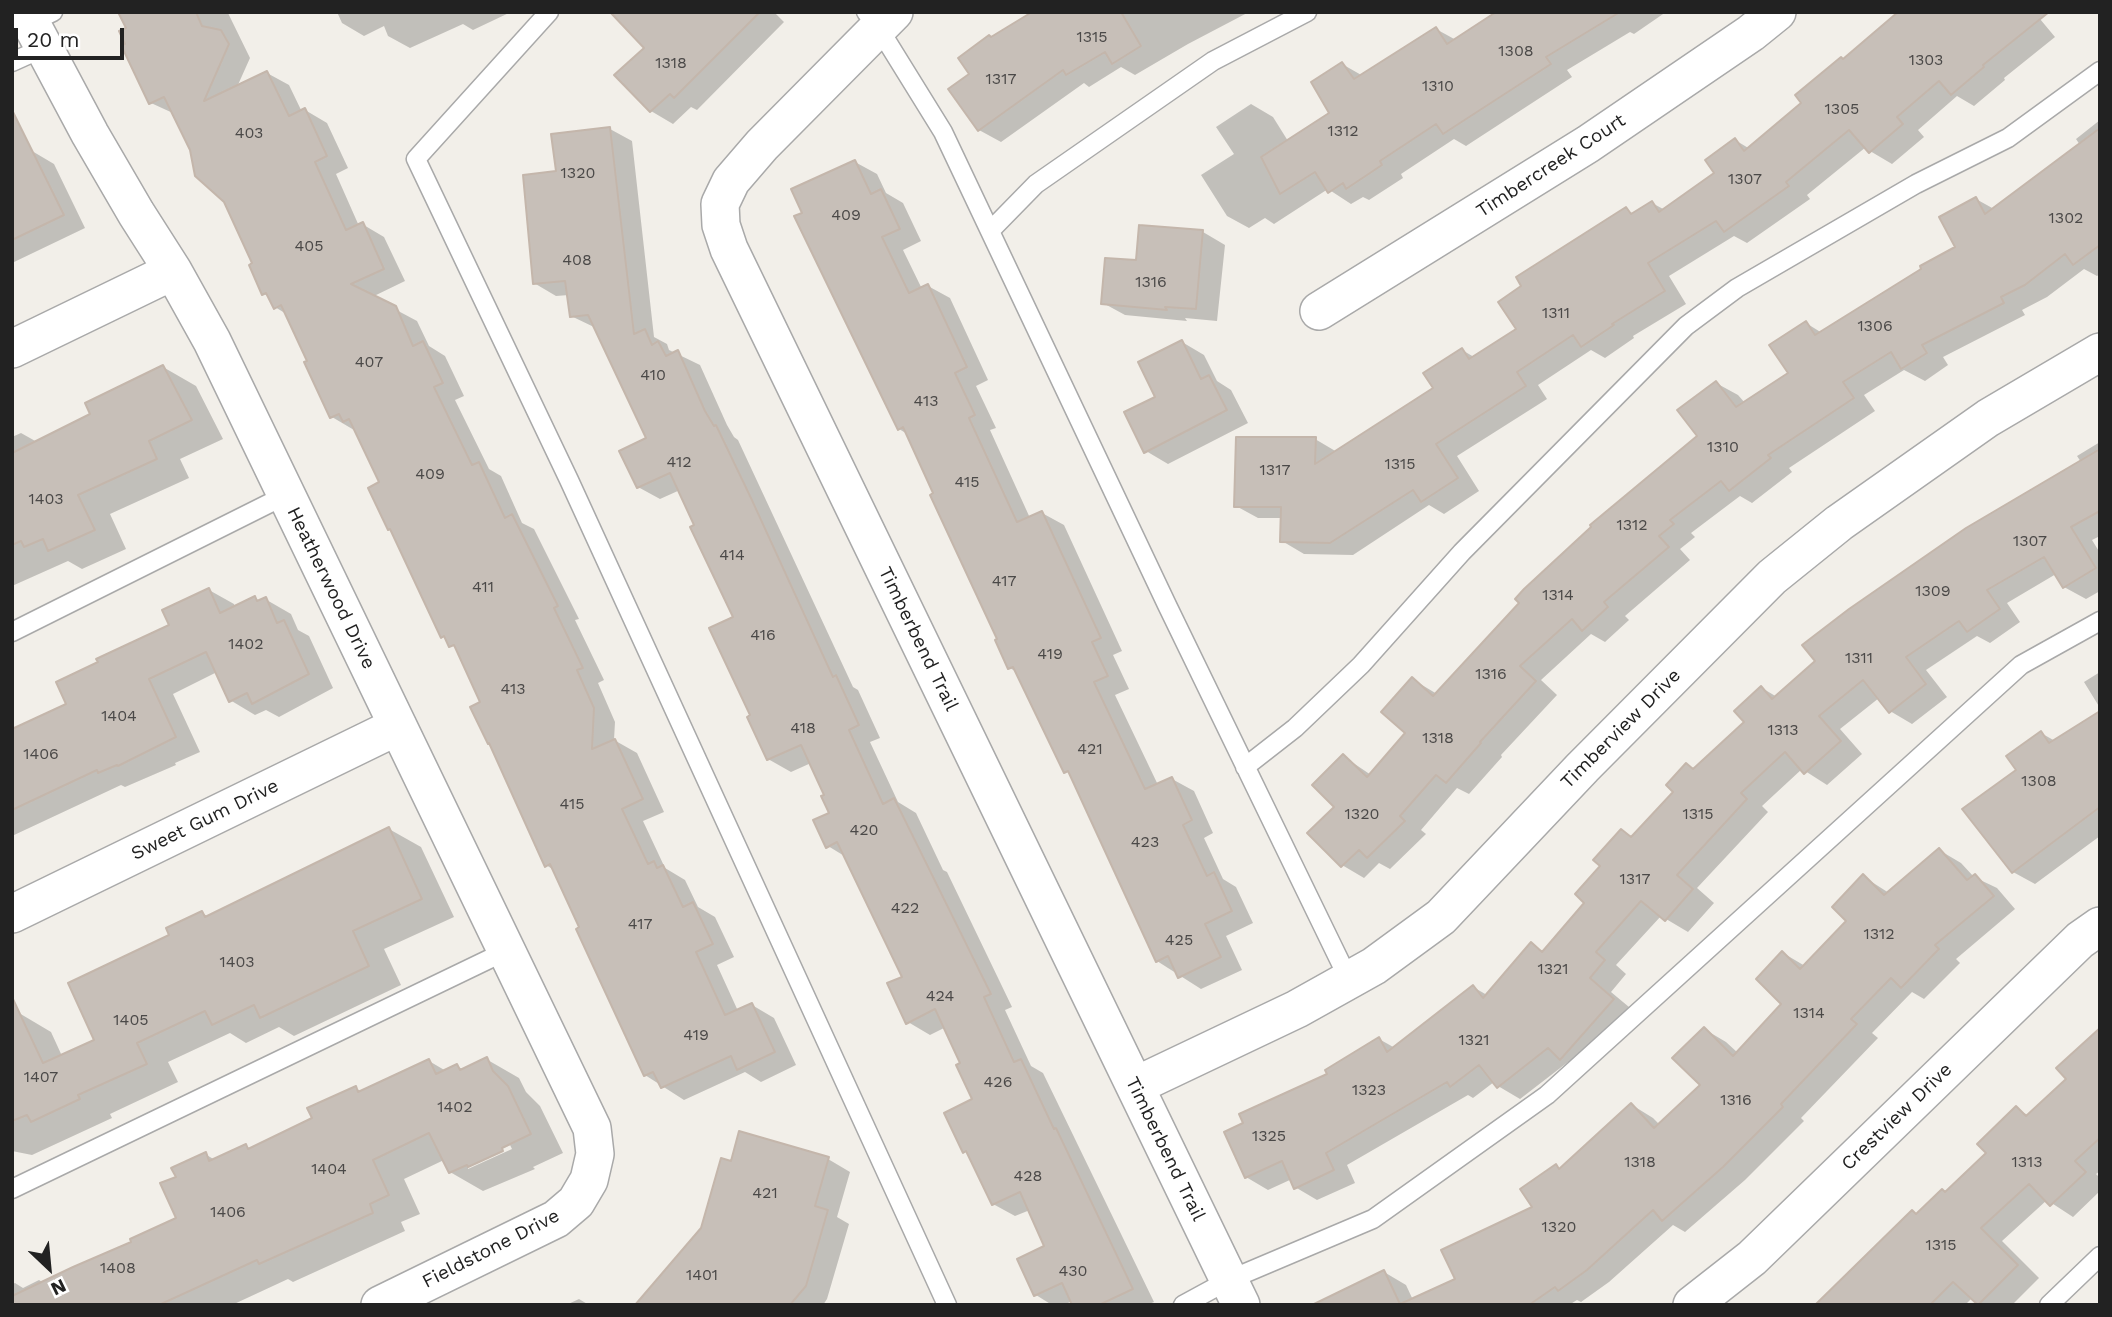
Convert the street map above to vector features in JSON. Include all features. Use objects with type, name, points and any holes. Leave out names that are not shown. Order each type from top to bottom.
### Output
[{"type":"street","name":"Timbercreek Court","points":[[1320,311],[1588,144],[1751,33],[1777,12]]},
{"type":"street","name":"Timberbend Trail","points":[[880,17],[731,181],[720,204],[721,225],[729,249],[1235,1292]]},
{"type":"street","name":"Heatherwood Drive","points":[[33,32],[212,341],[592,1128],[594,1154],[589,1180]]},
{"type":"street","points":[[12,349],[173,271]]},
{"type":"street","name":"Timberview Drive","points":[[1135,1086],[1297,1009],[1374,966],[1441,917],[1583,767],[1772,577],[1839,523],[1988,418],[2100,352]]},
{"type":"street","name":"Sweet Gum Drive","points":[[12,914],[398,726]]},
{"type":"street","name":"Crestview Drive","points":[[1692,1305],[1752,1258],[2080,940],[2100,926]]},
{"type":"street","name":"Fieldstone Drive","points":[[380,1305],[556,1219],[576,1202],[589,1180]]},
{"type":"lane","points":[[549,12],[416,159],[569,480],[947,1305]]},
{"type":"lane","points":[[990,231],[1036,184],[1213,61],[1307,12]]},
{"type":"lane","points":[[880,17],[943,132],[1349,980]]},
{"type":"lane","points":[[1245,767],[1295,728],[1361,665],[1462,552],[1686,326],[1738,288],[1916,184],[2008,138],[2100,71]]},
{"type":"lane","points":[[12,632],[286,495]]},
{"type":"lane","points":[[1183,1305],[1235,1292],[1373,1219],[1547,1095],[2021,665],[2100,621]]},
{"type":"lane","points":[[12,1189],[506,951]]},
{"type":"lane","points":[[2049,1305],[2100,1256]]},
{"type":"building","points":[[118,12],[196,12],[202,26],[221,30],[229,44],[204,101],[267,71],[289,116],[305,108],[327,156],[315,162],[346,230],[363,222],[384,269],[351,284],[396,306],[413,346],[423,341],[443,383],[434,387],[472,465],[479,462],[505,518],[512,514],[558,606],[554,608],[583,668],[577,670],[594,708],[592,749],[615,739],[643,799],[622,809],[648,864],[654,861],[657,868],[663,865],[683,907],[693,902],[713,944],[696,952],[725,1015],[752,1003],[775,1052],[737,1070],[731,1056],[661,1088],[653,1072],[644,1076],[576,929],[579,927],[550,864],[545,867],[470,707],[480,702],[454,645],[449,647],[444,636],[441,638],[368,488],[379,482],[349,419],[343,422],[339,414],[330,418],[281,305],[274,309],[266,293],[262,295],[249,265],[252,263],[224,202],[195,176],[190,150],[164,97],[149,104],[121,45],[125,44],[119,31],[126,28]]},
{"type":"building","points":[[610,12],[760,12],[674,98],[670,94],[650,112],[614,75],[644,48]]},
{"type":"building","points":[[1032,12],[1121,12],[1141,46],[1112,64],[1105,52],[1066,75],[1063,70],[978,131],[948,89],[969,74],[958,58],[989,35],[991,37]]},
{"type":"building","points":[[1496,12],[1620,12],[1546,57],[1551,64],[1443,134],[1436,124],[1380,161],[1382,165],[1346,189],[1343,183],[1328,193],[1315,172],[1280,194],[1261,157],[1329,113],[1311,82],[1342,62],[1354,79],[1436,27],[1447,44]]},
{"type":"building","points":[[1898,12],[2049,12],[1983,65],[1984,67],[1951,95],[1939,81],[1897,117],[1903,124],[1869,153],[1849,130],[1786,182],[1789,186],[1724,232],[1716,221],[1648,263],[1665,291],[1581,347],[1573,335],[1517,372],[1526,386],[1436,444],[1458,478],[1421,502],[1413,490],[1330,543],[1280,542],[1281,507],[1234,507],[1236,437],[1316,437],[1315,464],[1433,388],[1423,373],[1462,348],[1469,359],[1516,329],[1498,302],[1521,286],[1516,277],[1626,207],[1631,214],[1652,201],[1659,212],[1714,173],[1705,160],[1735,138],[1744,151],[1801,103],[1795,95]]},
{"type":"building","points":[[12,110],[64,215],[12,240]]},
{"type":"building","points":[[610,127],[634,334],[645,329],[652,345],[658,341],[666,356],[678,350],[705,411],[714,426],[716,425],[751,498],[833,677],[836,675],[859,725],[849,730],[883,804],[894,798],[991,994],[984,997],[1014,1062],[1021,1059],[1054,1129],[1056,1128],[1133,1289],[1099,1305],[1072,1305],[1062,1283],[1034,1296],[1017,1259],[1044,1246],[1020,1192],[992,1205],[966,1151],[963,1153],[944,1113],[972,1099],[956,1065],[960,1063],[935,1009],[906,1024],[887,983],[902,977],[837,842],[826,848],[813,820],[829,813],[821,796],[824,795],[801,745],[767,760],[747,717],[750,715],[709,628],[733,617],[690,527],[694,525],[670,473],[637,488],[619,451],[646,438],[588,315],[570,317],[565,281],[533,284],[523,175],[556,171],[551,134]]},
{"type":"building","points":[[2100,128],[2100,245],[2073,265],[2065,254],[2025,285],[2001,297],[2004,303],[1922,345],[1927,353],[1901,369],[1891,352],[1843,382],[1854,398],[1768,455],[1771,458],[1729,491],[1721,481],[1670,520],[1674,524],[1659,536],[1669,547],[1604,602],[1608,607],[1582,631],[1572,619],[1520,666],[1536,681],[1446,783],[1436,775],[1400,816],[1405,821],[1367,858],[1359,850],[1341,867],[1307,833],[1334,807],[1312,785],[1343,754],[1367,777],[1405,733],[1381,712],[1412,677],[1433,696],[1519,603],[1515,599],[1524,589],[1591,527],[1590,525],[1697,436],[1677,410],[1716,381],[1736,407],[1788,373],[1769,345],[1806,321],[1815,335],[1921,269],[1920,266],[1955,247],[1939,217],[1976,197],[1985,214]]},
{"type":"building","points":[[855,160],[871,194],[881,189],[900,229],[882,237],[909,293],[928,284],[967,367],[955,373],[975,415],[969,418],[1017,522],[1042,511],[1101,638],[1092,642],[1108,676],[1094,682],[1145,789],[1172,777],[1192,820],[1183,825],[1207,876],[1214,872],[1232,911],[1205,924],[1221,957],[1178,978],[1168,956],[1156,962],[1068,771],[1064,773],[1013,667],[1008,669],[995,640],[997,639],[930,495],[933,493],[903,427],[898,430],[794,216],[802,213],[791,189]]},
{"type":"building","points":[[1139,225],[1203,230],[1196,309],[1165,307],[1167,310],[1101,304],[1105,258],[1136,260]]},
{"type":"building","points":[[1182,340],[1201,379],[1209,375],[1227,410],[1144,453],[1124,412],[1155,397],[1138,362]]},
{"type":"building","points":[[163,365],[192,420],[149,441],[157,459],[78,495],[95,530],[48,551],[43,539],[24,547],[21,541],[12,545],[12,453],[90,414],[85,403]]},
{"type":"building","points":[[2100,449],[2100,511],[2071,527],[2096,568],[2063,588],[2044,557],[1987,590],[2000,609],[1967,632],[1959,621],[1906,657],[1926,684],[1889,713],[1863,680],[1819,716],[1841,741],[1804,774],[1785,752],[1741,793],[1747,799],[1677,875],[1693,889],[1665,921],[1641,901],[1596,952],[1605,960],[1590,978],[1614,999],[1560,1060],[1548,1048],[1497,1088],[1479,1065],[1450,1087],[1447,1082],[1326,1153],[1334,1170],[1294,1189],[1282,1161],[1245,1178],[1224,1132],[1243,1123],[1239,1114],[1327,1074],[1325,1070],[1379,1037],[1387,1052],[1473,985],[1483,998],[1531,942],[1542,952],[1584,903],[1575,894],[1600,866],[1593,860],[1621,829],[1631,837],[1673,792],[1666,785],[1686,763],[1693,769],[1744,722],[1734,711],[1761,686],[1772,699],[1815,661],[1802,645],[1966,528]]},
{"type":"building","points":[[209,588],[220,613],[255,596],[257,601],[266,597],[277,623],[284,620],[309,674],[252,704],[247,693],[229,702],[206,652],[149,679],[176,737],[118,766],[98,773],[97,770],[12,810],[12,729],[66,704],[56,682],[98,662],[96,659],[169,625],[162,610]]},
{"type":"building","points":[[2100,711],[2100,807],[2012,873],[1962,809],[2016,770],[2006,756],[2041,731],[2049,743]]},
{"type":"building","points":[[389,827],[422,899],[353,931],[369,966],[260,1018],[254,1005],[212,1025],[205,1011],[137,1043],[147,1064],[78,1095],[80,1099],[31,1122],[27,1115],[12,1121],[12,997],[43,1063],[94,1040],[68,983],[169,935],[166,928],[202,911],[205,917]]},
{"type":"building","points":[[1939,848],[1967,880],[1975,874],[1994,896],[1935,945],[1939,949],[1901,988],[1891,978],[1851,1019],[1857,1024],[1781,1104],[1783,1107],[1723,1167],[1662,1221],[1653,1210],[1587,1270],[1558,1291],[1555,1287],[1529,1305],[1312,1305],[1384,1270],[1400,1304],[1455,1279],[1441,1250],[1532,1207],[1520,1189],[1556,1164],[1559,1169],[1631,1103],[1654,1128],[1700,1085],[1672,1058],[1704,1027],[1733,1056],[1781,1004],[1756,979],[1782,951],[1800,969],[1846,921],[1832,907],[1863,874],[1884,895]]},
{"type":"building","points":[[2100,1028],[2100,1138],[2075,1161],[2086,1172],[2050,1206],[2029,1184],[1981,1228],[2018,1265],[1978,1305],[1953,1282],[1930,1305],[1815,1305],[1912,1210],[1916,1214],[1942,1189],[1945,1192],[1986,1153],[1977,1144],[2016,1106],[2026,1116],[2066,1079],[2056,1068]]},
{"type":"building","points":[[487,1057],[493,1071],[508,1086],[531,1134],[502,1148],[503,1151],[449,1173],[429,1133],[373,1160],[389,1195],[370,1204],[373,1213],[259,1264],[257,1260],[159,1305],[12,1305],[12,1296],[131,1242],[130,1239],[176,1218],[160,1183],[176,1177],[171,1168],[206,1152],[209,1161],[246,1144],[248,1149],[312,1118],[307,1108],[356,1086],[358,1092],[429,1059],[436,1074],[457,1064],[460,1070]]},
{"type":"building","points":[[739,1131],[829,1157],[815,1206],[828,1210],[806,1286],[790,1305],[635,1305],[701,1228],[721,1158],[731,1161]]}]
